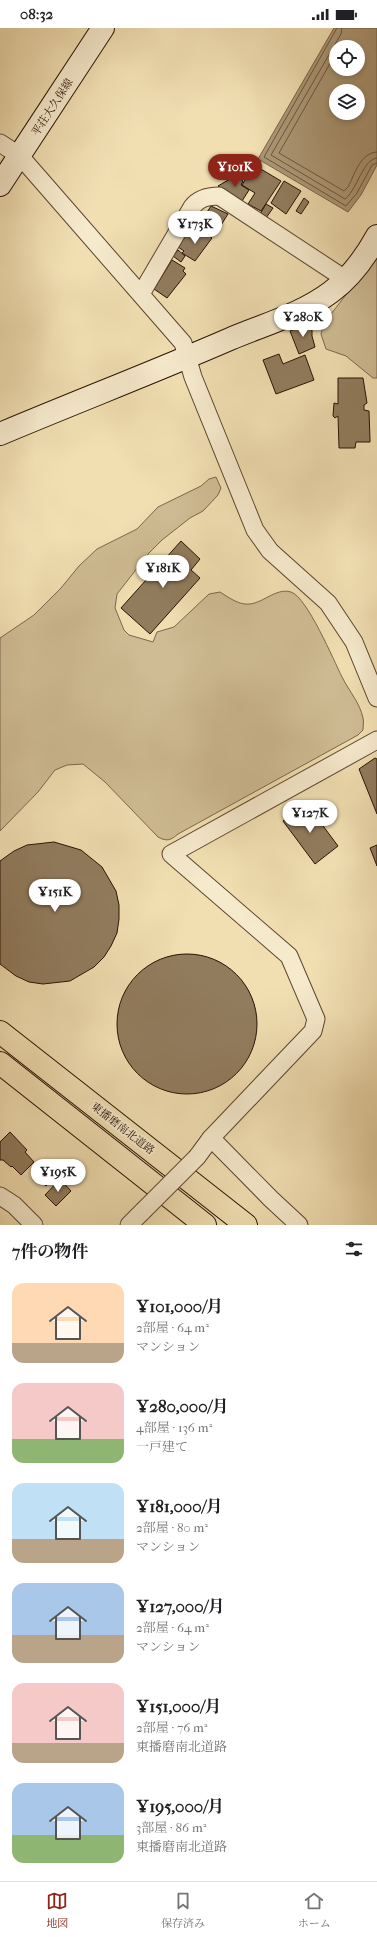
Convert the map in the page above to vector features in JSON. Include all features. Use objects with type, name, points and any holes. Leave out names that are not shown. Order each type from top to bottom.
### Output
[{"type":"highway","name":"東播磨南北道路","points":[[0,1032],[246,1225]]},
{"type":"highway","points":[[0,1062],[205,1225]]},
{"type":"street","name":"平荘大久保線","points":[[0,186],[103,28]]},
{"type":"street","points":[[0,143],[20,156],[142,294],[183,343],[186,358],[225,459],[255,530],[270,551],[328,603],[354,642],[377,698]]},
{"type":"street","points":[[142,294],[192,207],[197,200],[209,196],[219,196],[345,279]]},
{"type":"street","points":[[0,434],[308,306],[332,292],[345,279],[368,252],[377,236]]},
{"type":"street","points":[[129,1225],[197,1158],[211,1138],[313,1031],[316,1019],[289,956],[171,854],[377,740]]},
{"type":"street","points":[[211,1138],[299,1225]]},
{"type":"street","points":[[0,1196],[14,1205],[34,1225]]},
{"type":"shaded area","points":[[377,255],[377,378],[373,378],[346,356],[326,349],[321,334],[324,323]]},
{"type":"shaded area","points":[[216,477],[221,488],[218,495],[203,511],[190,518],[162,540],[149,553],[117,594],[115,608],[124,630],[129,635],[153,642],[157,632],[174,627],[209,594],[220,592],[235,601],[251,604],[279,592],[291,592],[305,605],[320,630],[342,677],[362,713],[363,730],[358,735],[169,840],[158,837],[105,782],[83,764],[67,765],[55,770],[38,792],[0,831],[0,638],[34,615],[61,588],[79,566],[97,549],[137,529],[158,507],[201,486],[209,479]]},
{"type":"water","points":[[334,28],[377,28],[377,165],[361,195],[348,212],[258,159]]},
{"type":"building","points":[[254,165],[281,181],[261,211],[248,204],[255,193],[242,185]]},
{"type":"building","points":[[235,176],[243,181],[241,185],[249,190],[242,201],[218,186]]},
{"type":"building","points":[[284,181],[301,191],[286,214],[271,203]]},
{"type":"building","points":[[304,198],[309,202],[301,214],[296,211]]},
{"type":"building","points":[[266,204],[273,208],[266,218],[260,214]]},
{"type":"building","points":[[211,206],[228,214],[216,233],[206,226],[208,224],[202,220]]},
{"type":"building","points":[[201,230],[212,238],[195,261],[182,253],[184,251],[178,247],[188,232],[196,236]]},
{"type":"building","points":[[178,250],[185,256],[181,262],[173,256]]},
{"type":"building","points":[[172,260],[185,268],[183,271],[186,274],[167,298],[154,289]]},
{"type":"building","points":[[310,323],[312,324],[312,336],[315,347],[299,354],[290,331]]},
{"type":"building","points":[[279,354],[283,364],[305,355],[314,380],[276,394],[263,360]]},
{"type":"building","points":[[338,378],[363,378],[367,403],[364,405],[364,410],[369,411],[370,442],[356,442],[355,448],[339,448],[338,416],[335,418],[333,416],[334,403],[338,404]]},
{"type":"building","points":[[181,541],[200,559],[191,570],[200,578],[150,634],[121,608]]},
{"type":"building","points":[[375,758],[377,759],[377,814],[359,769]]},
{"type":"building","points":[[306,803],[338,846],[315,864],[283,821]]},
{"type":"building","points":[[54,842],[81,850],[102,867],[116,891],[119,905],[119,919],[117,933],[111,946],[104,957],[94,967],[70,981],[43,984],[29,982],[16,976],[0,964],[0,861],[14,851],[27,845]]},
{"type":"building","points":[[377,845],[377,866],[370,848]]},
{"type":"building","points":[[187,954],[214,959],[226,966],[241,980],[252,997],[257,1024],[252,1051],[245,1063],[231,1078],[214,1089],[187,1094],[160,1089],[148,1082],[133,1068],[122,1051],[117,1024],[122,997],[129,985],[143,970],[160,959]]},
{"type":"building","points":[[10,1132],[27,1150],[25,1152],[34,1162],[21,1175],[12,1166],[11,1167],[3,1160],[0,1160],[0,1142]]},
{"type":"building","points":[[48,1165],[57,1175],[46,1186],[36,1177]]},
{"type":"building","points":[[60,1179],[71,1191],[56,1206],[45,1195]]}]
